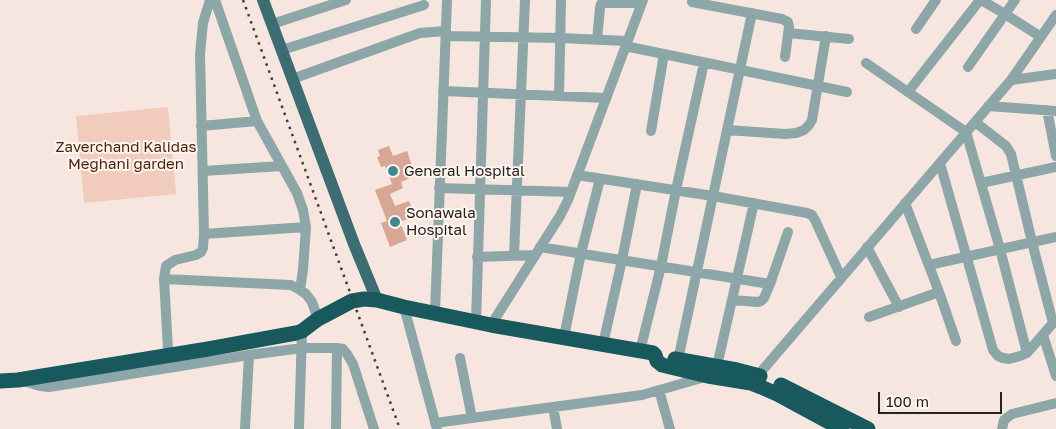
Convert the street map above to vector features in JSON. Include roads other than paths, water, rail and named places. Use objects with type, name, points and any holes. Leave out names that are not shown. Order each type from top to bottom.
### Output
[{"type":"highway","points":[[0,381],[18,380],[296,333],[352,301],[364,299],[377,300],[491,325],[640,351],[655,355],[657,361],[662,366],[712,371],[785,386],[868,429]]},
{"type":"highway","points":[[657,361],[663,358],[678,360],[712,371]]},
{"type":"highway","points":[[754,379],[777,394],[842,429]]},
{"type":"main road","points":[[263,0],[354,244],[377,300]]},
{"type":"street","points":[[168,349],[164,279],[166,266],[170,262],[196,255],[203,248],[200,38],[210,0]]},
{"type":"street","points":[[215,0],[257,121],[297,193],[303,210],[306,227],[300,290]]},
{"type":"street","points":[[272,24],[346,0]]},
{"type":"street","points":[[435,313],[447,0]]},
{"type":"street","points":[[476,322],[486,0]]},
{"type":"street","points":[[514,255],[524,0]]},
{"type":"street","points":[[916,29],[936,0]]},
{"type":"street","points":[[908,92],[981,0],[1040,37]]},
{"type":"street","points":[[968,67],[1015,0]]},
{"type":"street","points":[[559,96],[561,2]]},
{"type":"street","points":[[491,325],[560,216],[571,192],[642,2],[602,4],[597,40]]},
{"type":"street","points":[[692,2],[782,19],[788,22],[785,57]]},
{"type":"street","points":[[282,50],[424,6]]},
{"type":"street","points":[[678,360],[752,14]]},
{"type":"street","points":[[754,379],[1010,80],[1056,15]]},
{"type":"street","points":[[292,79],[420,33],[485,37],[560,38],[626,44],[704,63],[847,92]]},
{"type":"street","points":[[788,33],[849,39]]},
{"type":"street","points":[[727,130],[785,134],[804,130],[812,120],[826,36]]},
{"type":"street","points":[[651,131],[664,54]]},
{"type":"street","points":[[640,351],[661,266],[704,63]]},
{"type":"street","points":[[866,63],[966,132],[1000,249],[1027,353]]},
{"type":"street","points":[[1010,80],[1056,74]]},
{"type":"street","points":[[443,91],[606,98]]},
{"type":"street","points":[[988,106],[1051,111],[1056,156]]},
{"type":"street","points":[[201,126],[257,121]]},
{"type":"street","points":[[940,163],[993,350],[998,356],[1009,359],[1027,353],[1055,322],[1032,242],[1011,154],[1006,146],[975,122]]},
{"type":"street","points":[[202,171],[282,166]]},
{"type":"street","points":[[981,183],[1056,167]]},
{"type":"street","points":[[577,175],[807,212],[812,215],[841,277]]},
{"type":"street","points":[[564,337],[581,254],[600,178]]},
{"type":"street","points":[[602,344],[622,260],[637,184]]},
{"type":"street","points":[[439,188],[571,192]]},
{"type":"street","points":[[905,202],[956,341]]},
{"type":"street","points":[[404,307],[436,426],[472,418],[642,395],[659,390],[712,371],[737,280],[754,203]]},
{"type":"street","points":[[204,234],[306,227]]},
{"type":"street","points":[[732,300],[758,302],[764,298],[788,232]]},
{"type":"street","points":[[929,265],[1056,237]]},
{"type":"street","points":[[867,247],[899,307]]},
{"type":"street","points":[[477,257],[514,255],[538,251],[581,254],[770,284]]},
{"type":"street","points":[[164,279],[291,286],[306,294],[312,302],[310,324],[302,348],[300,429]]},
{"type":"street","points":[[869,317],[939,292]]},
{"type":"street","points":[[18,380],[48,368],[310,324]]},
{"type":"street","points":[[1043,335],[1056,376]]},
{"type":"street","points":[[18,380],[49,387],[249,355],[302,348],[337,348],[343,349],[352,364],[374,429]]},
{"type":"street","points":[[336,429],[337,348]]},
{"type":"street","points":[[245,429],[249,355]]},
{"type":"street","points":[[460,358],[472,418]]},
{"type":"street","points":[[659,390],[670,429]]},
{"type":"street","points":[[1002,429],[1004,420],[1012,414],[1056,403]]},
{"type":"street","points":[[553,407],[557,429]]},
{"type":"railway","points":[[243,0],[400,429]]},
{"type":"place","name":"General Hospital","points":[[393,171]]},
{"type":"place","name":"Sonawala Hospital","points":[[395,222]]},
{"type":"park label","name":"Zaverchand Kalidas Meghani garden","points":[[126,156]]}]
